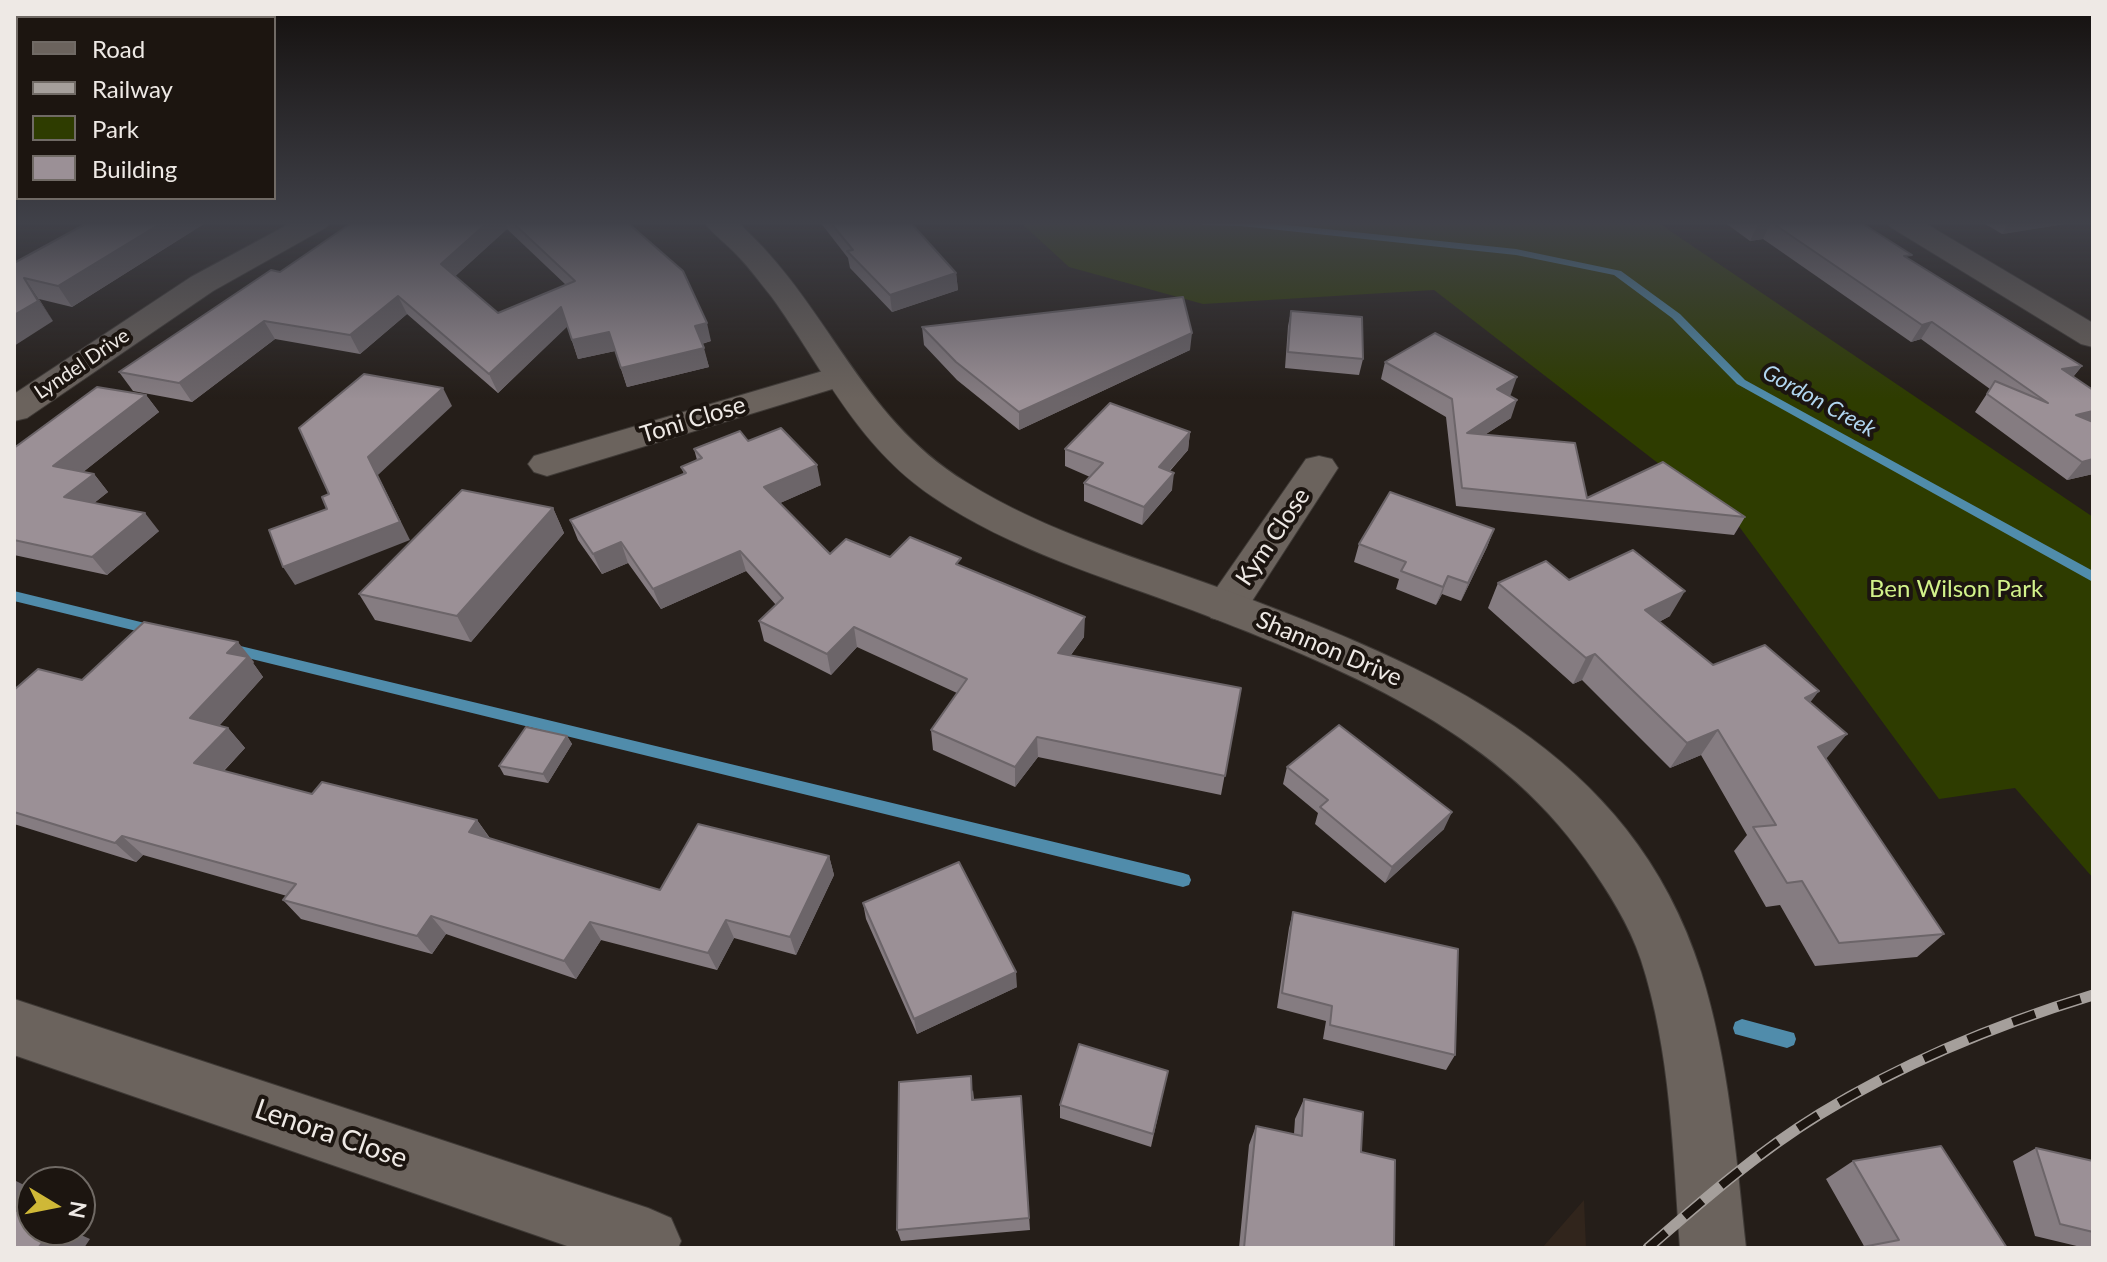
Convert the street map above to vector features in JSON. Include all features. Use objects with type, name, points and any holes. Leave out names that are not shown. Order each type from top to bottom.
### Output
[{"type":"street","name":"Lyndel Drive","points":[[14,410],[208,281]]},
{"type":"street","name":"Shannon Drive","points":[[772,281],[880,432],[919,467],[974,505],[1035,533],[1381,668],[1441,698],[1495,732],[1563,791],[1610,849],[1648,912],[1672,970],[1698,1093],[1713,1248]]},
{"type":"street","points":[[2000,281],[2093,337]]},
{"type":"street","name":"Toni Close","points":[[547,464],[840,376]]},
{"type":"street","name":"Kym Close","points":[[1226,607],[1319,468]]},
{"type":"street","name":"Lenora Close","points":[[14,1027],[648,1241]]},
{"type":"shaded area","points":[[1584,1200],[1586,1248],[1542,1248]]},
{"type":"green space","name":"Ben Wilson Park","points":[[1119,281],[1744,281],[2093,517],[2093,878],[2015,788],[1939,799],[1738,525],[1434,290],[1203,304]]},
{"type":"building","points":[[14,281],[26,281],[38,301],[14,315]]},
{"type":"building","points":[[36,281],[66,281],[58,286]]},
{"type":"building","points":[[255,281],[461,281],[498,313],[575,281],[688,281],[707,323],[695,326],[704,348],[621,368],[609,332],[572,340],[561,307],[489,374],[398,296],[350,335],[264,321],[179,383],[119,372]]},
{"type":"building","points":[[876,281],[932,281],[890,295]]},
{"type":"building","points":[[1857,281],[1944,281],[2082,366],[2062,369],[2093,390],[2093,411],[2076,415],[2093,422],[2093,459],[2082,462],[1987,394],[1995,381],[2048,403],[1932,322],[1922,325]]},
{"type":"building","points":[[1183,297],[1192,333],[1019,412],[956,362],[922,327]]},
{"type":"building","points":[[1291,311],[1362,317],[1363,359],[1288,352]]},
{"type":"building","points":[[1435,333],[1517,377],[1497,389],[1517,400],[1467,433],[1575,443],[1587,498],[1663,462],[1745,517],[1462,488],[1452,399],[1385,362]]},
{"type":"building","points":[[364,374],[443,388],[368,457],[400,522],[283,567],[269,530],[327,509],[322,497],[329,494],[299,428]]},
{"type":"building","points":[[97,387],[146,395],[53,466],[94,474],[64,497],[145,513],[92,557],[14,540],[14,448]]},
{"type":"building","points":[[1110,403],[1190,432],[1159,467],[1174,473],[1144,507],[1084,483],[1103,463],[1065,449]]},
{"type":"building","points":[[781,428],[817,465],[764,487],[830,554],[846,539],[890,557],[910,537],[961,558],[956,564],[1085,617],[1058,653],[1241,688],[1225,776],[1037,737],[1015,767],[931,730],[967,679],[854,627],[827,654],[759,621],[783,598],[740,551],[653,589],[621,542],[593,554],[570,520],[686,473],[681,467],[702,458],[694,449],[740,431],[748,441]]},
{"type":"building","points":[[462,490],[553,508],[457,616],[359,594]]},
{"type":"building","points":[[1390,492],[1494,529],[1468,583],[1448,576],[1443,587],[1401,571],[1406,562],[1359,544]]},
{"type":"building","points":[[1633,550],[1685,591],[1645,610],[1713,665],[1765,645],[1819,691],[1805,698],[1847,734],[1818,747],[1944,934],[1839,943],[1802,881],[1787,883],[1753,827],[1776,825],[1718,730],[1687,743],[1595,654],[1586,658],[1498,583],[1546,561],[1569,580]]},
{"type":"building","points":[[144,622],[238,642],[227,653],[248,657],[190,718],[228,728],[194,763],[312,794],[322,782],[477,820],[469,832],[660,890],[698,824],[829,856],[790,937],[726,920],[708,953],[590,922],[564,961],[431,916],[417,936],[283,900],[296,884],[122,836],[115,843],[14,812],[14,690],[38,669],[82,680]]},
{"type":"building","points":[[1339,725],[1452,812],[1392,867],[1320,807],[1328,800],[1287,767]]},
{"type":"building","points":[[526,727],[567,736],[543,774],[499,766]]},
{"type":"building","points":[[959,862],[1016,972],[914,1019],[863,903]]},
{"type":"building","points":[[1293,912],[1458,949],[1455,1055],[1330,1025],[1332,1006],[1282,993]]},
{"type":"building","points":[[1079,1044],[1168,1071],[1153,1134],[1060,1105]]},
{"type":"building","points":[[971,1076],[972,1100],[1021,1096],[1029,1218],[897,1230],[899,1082]]},
{"type":"building","points":[[1304,1099],[1363,1112],[1361,1152],[1395,1160],[1394,1248],[1244,1248],[1256,1126],[1302,1136]]},
{"type":"building","points":[[1941,1146],[2007,1248],[1857,1248],[1899,1240],[1853,1161]]},
{"type":"building","points":[[2036,1148],[2093,1161],[2093,1232],[2060,1224]]},
{"type":"building","points":[[14,1210],[16,1246],[40,1246],[14,1248]]},
{"type":"waterway","name":"Gordon Creek","points":[[1628,281],[1676,316],[1741,382],[2093,577]]},
{"type":"waterway","points":[[14,596],[157,631]]},
{"type":"waterway","points":[[228,648],[1183,880]]},
{"type":"waterway","points":[[1742,1028],[1787,1039]]},
{"type":"railway","points":[[1648,1248],[1753,1160],[1853,1095],[1953,1046],[2022,1018],[2093,995]]}]
